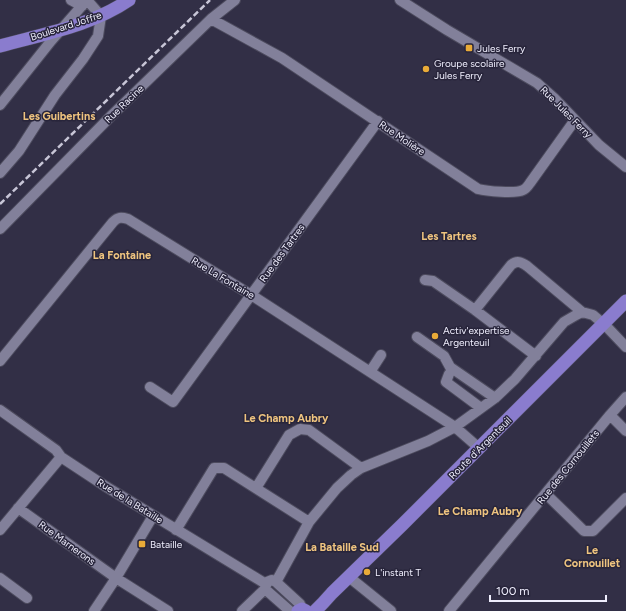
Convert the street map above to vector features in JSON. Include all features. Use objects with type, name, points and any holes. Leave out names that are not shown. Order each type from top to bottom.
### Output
[{"type":"main road","name":"Boulevard Joffre","points":[[0,46],[60,30],[101,16],[129,0]]},
{"type":"main road","name":"Route d'Argenteuil","points":[[302,611],[309,605],[332,593],[349,577],[626,302]]},
{"type":"street","points":[[0,173],[19,151],[55,95],[98,36],[101,16],[84,3],[71,0]]},
{"type":"street","name":"Rue Racine","points":[[0,229],[112,115],[211,19],[235,0]]},
{"type":"street","name":"Rue Jules Ferry","points":[[400,0],[447,30],[537,83],[554,98],[599,145],[626,167]]},
{"type":"street","points":[[0,106],[60,30],[84,3]]},
{"type":"street","name":"Rue Molière","points":[[211,19],[282,58],[478,189],[486,191],[515,192],[524,190],[575,120]]},
{"type":"street","name":"Rue des Tartres","points":[[150,387],[173,402],[378,121]]},
{"type":"street","name":"Rue La Fontaine","points":[[0,361],[118,217],[128,219],[251,295],[455,427],[479,448]]},
{"type":"street","points":[[475,310],[511,265],[515,262],[519,262],[527,266],[582,312],[593,315],[626,347]]},
{"type":"street","points":[[425,280],[433,281],[475,310],[536,356]]},
{"type":"street","points":[[242,611],[269,585],[309,522],[337,488],[351,475],[362,468],[428,441],[455,427],[495,398],[536,356],[564,322],[582,312]]},
{"type":"street","points":[[416,337],[444,356],[450,367],[495,398]]},
{"type":"street","points":[[370,372],[380,355]]},
{"type":"street","points":[[449,374],[446,382],[481,408]]},
{"type":"street","name":"Rue des Cornouillets","points":[[449,611],[626,397]]},
{"type":"street","name":"Rue de la Bataille","points":[[0,410],[56,450],[61,457],[153,516],[300,604],[302,611]]},
{"type":"street","points":[[610,415],[626,431]]},
{"type":"street","points":[[256,488],[289,435],[300,429],[309,430],[362,468]]},
{"type":"street","points":[[0,530],[61,457]]},
{"type":"street","points":[[176,530],[214,468],[224,468],[309,522]]},
{"type":"street","points":[[546,494],[584,531],[593,531],[626,498]]},
{"type":"street","name":"Rue Marnerons","points":[[18,508],[116,578],[168,611]]},
{"type":"street","points":[[94,611],[116,578],[153,516]]},
{"type":"street","points":[[349,577],[391,611]]},
{"type":"street","points":[[0,578],[27,598]]},
{"type":"railway","points":[[0,204],[210,0]]},
{"type":"place","name":"Jules Ferry","points":[[469,48]]},
{"type":"place","name":"Groupe scolaire Jules Ferry","points":[[426,69]]},
{"type":"place","name":"Activ'expertise Argenteuil","points":[[435,336]]},
{"type":"place","name":"Bataille","points":[[142,544]]},
{"type":"place","name":"L'instant T","points":[[367,572]]},
{"type":"district","name":"Les Guibertins","points":[[59,116]]},
{"type":"district","name":"Les Tartres","points":[[449,236]]},
{"type":"district","name":"La Fontaine","points":[[122,255]]},
{"type":"district","name":"Le Champ Aubry","points":[[286,418]]},
{"type":"district","name":"Le Champ Aubry","points":[[480,511]]},
{"type":"district","name":"La Bataille Sud","points":[[342,547]]},
{"type":"district","name":"Le Cornouillet","points":[[592,556]]}]
